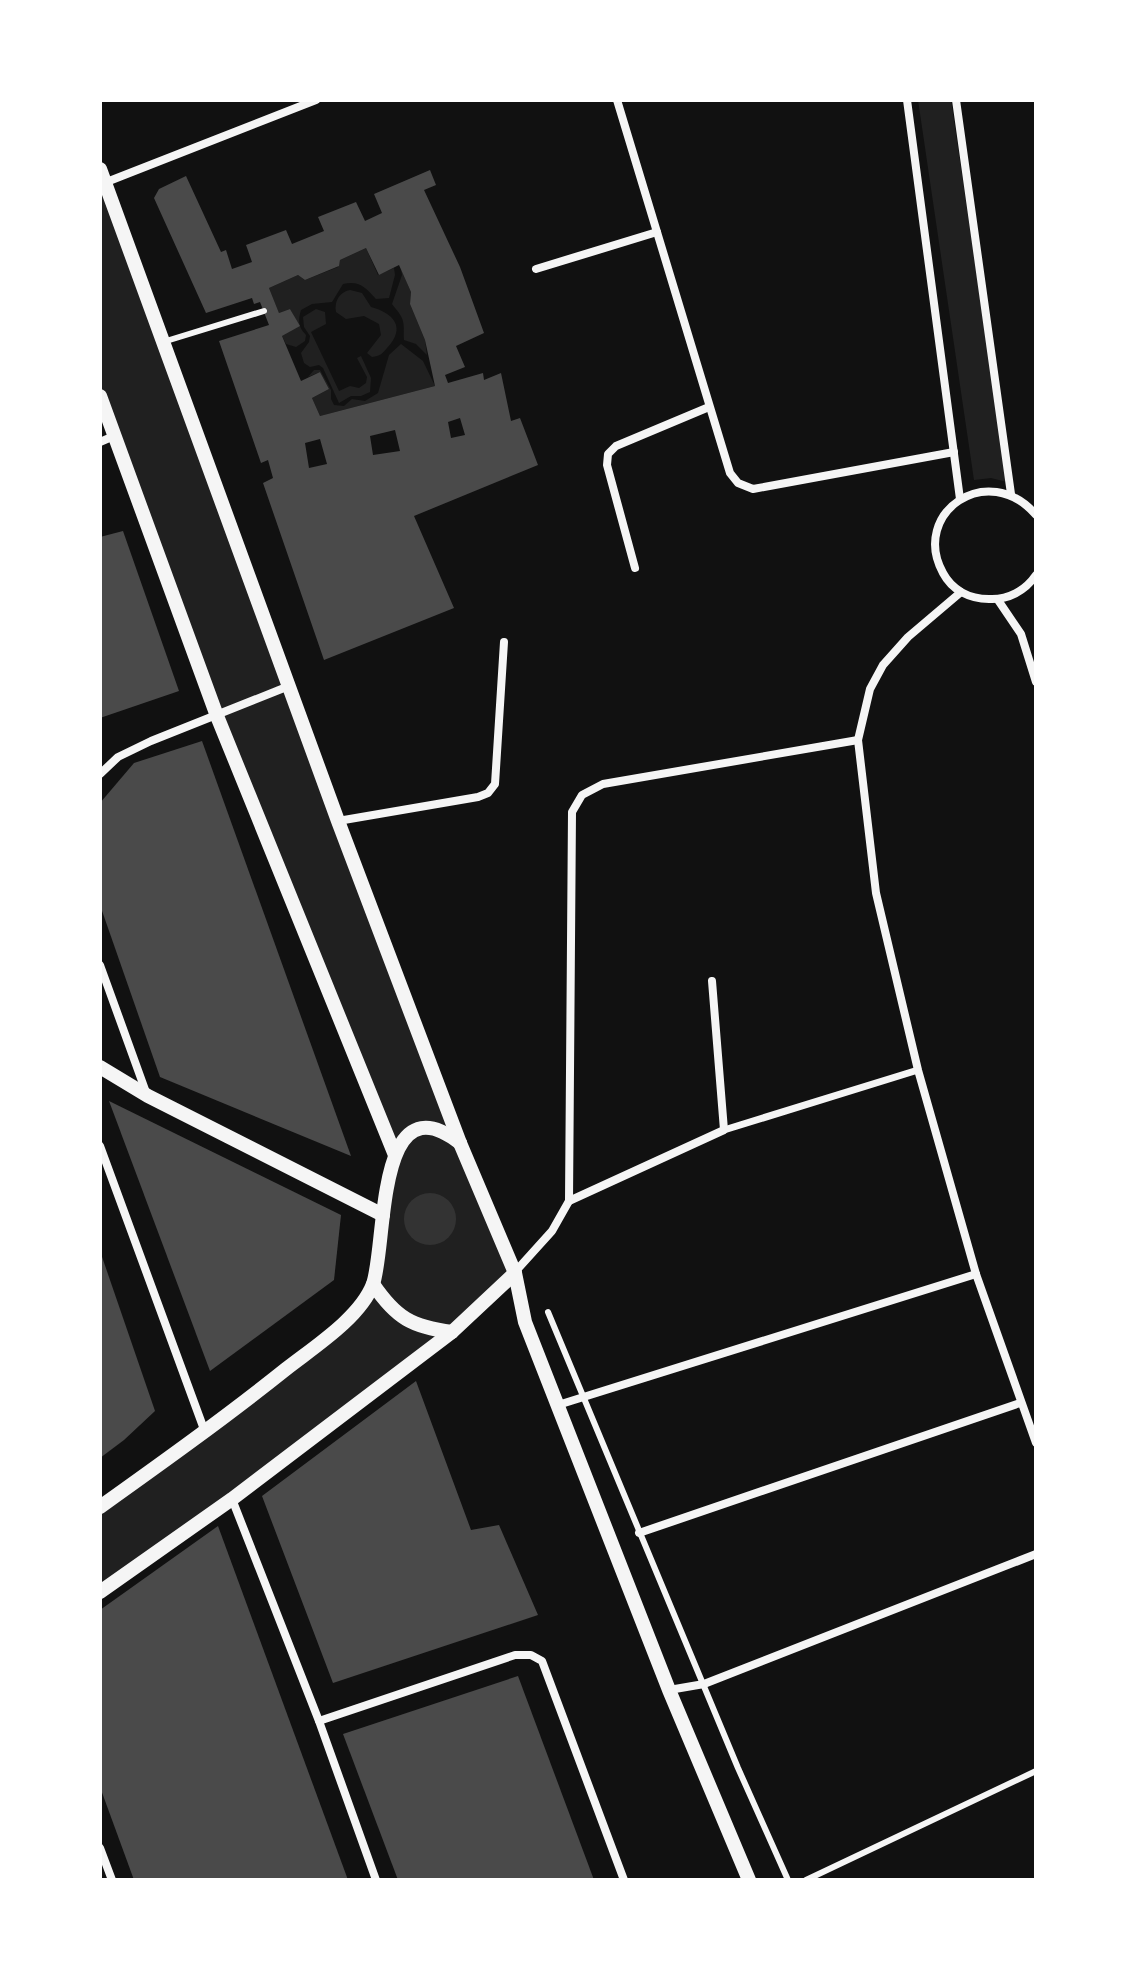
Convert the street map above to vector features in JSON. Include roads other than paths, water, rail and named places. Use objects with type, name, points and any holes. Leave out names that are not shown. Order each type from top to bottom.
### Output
[{"type":"street","points":[[316,100],[102,179],[338,821],[460,1143],[515,1273],[525,1322],[669,1690],[749,1880]]},
{"type":"street","points":[[617,100],[709,407],[730,473],[738,483],[753,489],[954,452]]},
{"type":"street","points":[[907,100],[960,499]]},
{"type":"street","points":[[956,100],[1011,494]]},
{"type":"street","points":[[536,269],[657,232]]},
{"type":"street","points":[[100,396],[107,439],[395,1155]]},
{"type":"street","points":[[635,568],[607,465],[608,454],[616,446],[709,407]]},
{"type":"street","points":[[1036,515],[1026,503],[1011,494],[994,490],[976,492],[960,499],[947,511],[938,528],[935,546],[938,564],[947,580],[961,592],[979,599],[998,600],[1016,594],[1036,575]]},
{"type":"street","points":[[961,592],[908,637],[883,665],[870,689],[858,740],[876,893],[918,1070],[976,1274],[1036,1443]]},
{"type":"street","points":[[998,600],[1021,634],[1036,682]]},
{"type":"street","points":[[338,821],[488,793],[495,784],[504,642]]},
{"type":"street","points":[[100,774],[118,757],[151,741],[289,686]]},
{"type":"street","points":[[100,1592],[232,1499],[452,1332],[515,1273],[552,1231],[569,1201],[572,812],[582,795],[603,784],[858,740]]},
{"type":"street","points":[[100,965],[148,1096]]},
{"type":"street","points":[[712,981],[724,1130]]},
{"type":"street","points":[[100,1067],[148,1096],[383,1215]]},
{"type":"street","points":[[569,1201],[724,1130],[918,1070]]},
{"type":"street","points":[[100,1507],[205,1432],[343,1324],[373,1284],[383,1215],[395,1155],[401,1142],[410,1132],[424,1127],[437,1128],[460,1143]]},
{"type":"street","points":[[100,1146],[205,1432]]},
{"type":"street","points":[[558,1405],[976,1274]]},
{"type":"street","points":[[373,1284],[387,1306],[398,1315],[413,1324],[452,1332]]},
{"type":"street","points":[[639,1533],[1020,1403]]},
{"type":"street","points":[[232,1499],[319,1721],[376,1880]]},
{"type":"street","points":[[669,1690],[704,1684],[1036,1554]]},
{"type":"street","points":[[319,1721],[515,1655],[531,1655],[542,1661],[624,1880]]},
{"type":"street","points":[[100,1848],[112,1880]]},
{"type":"lane","points":[[163,342],[264,311]]},
{"type":"lane","points":[[548,1312],[788,1880]]},
{"type":"lane","points":[[806,1880],[1036,1771]]}]
